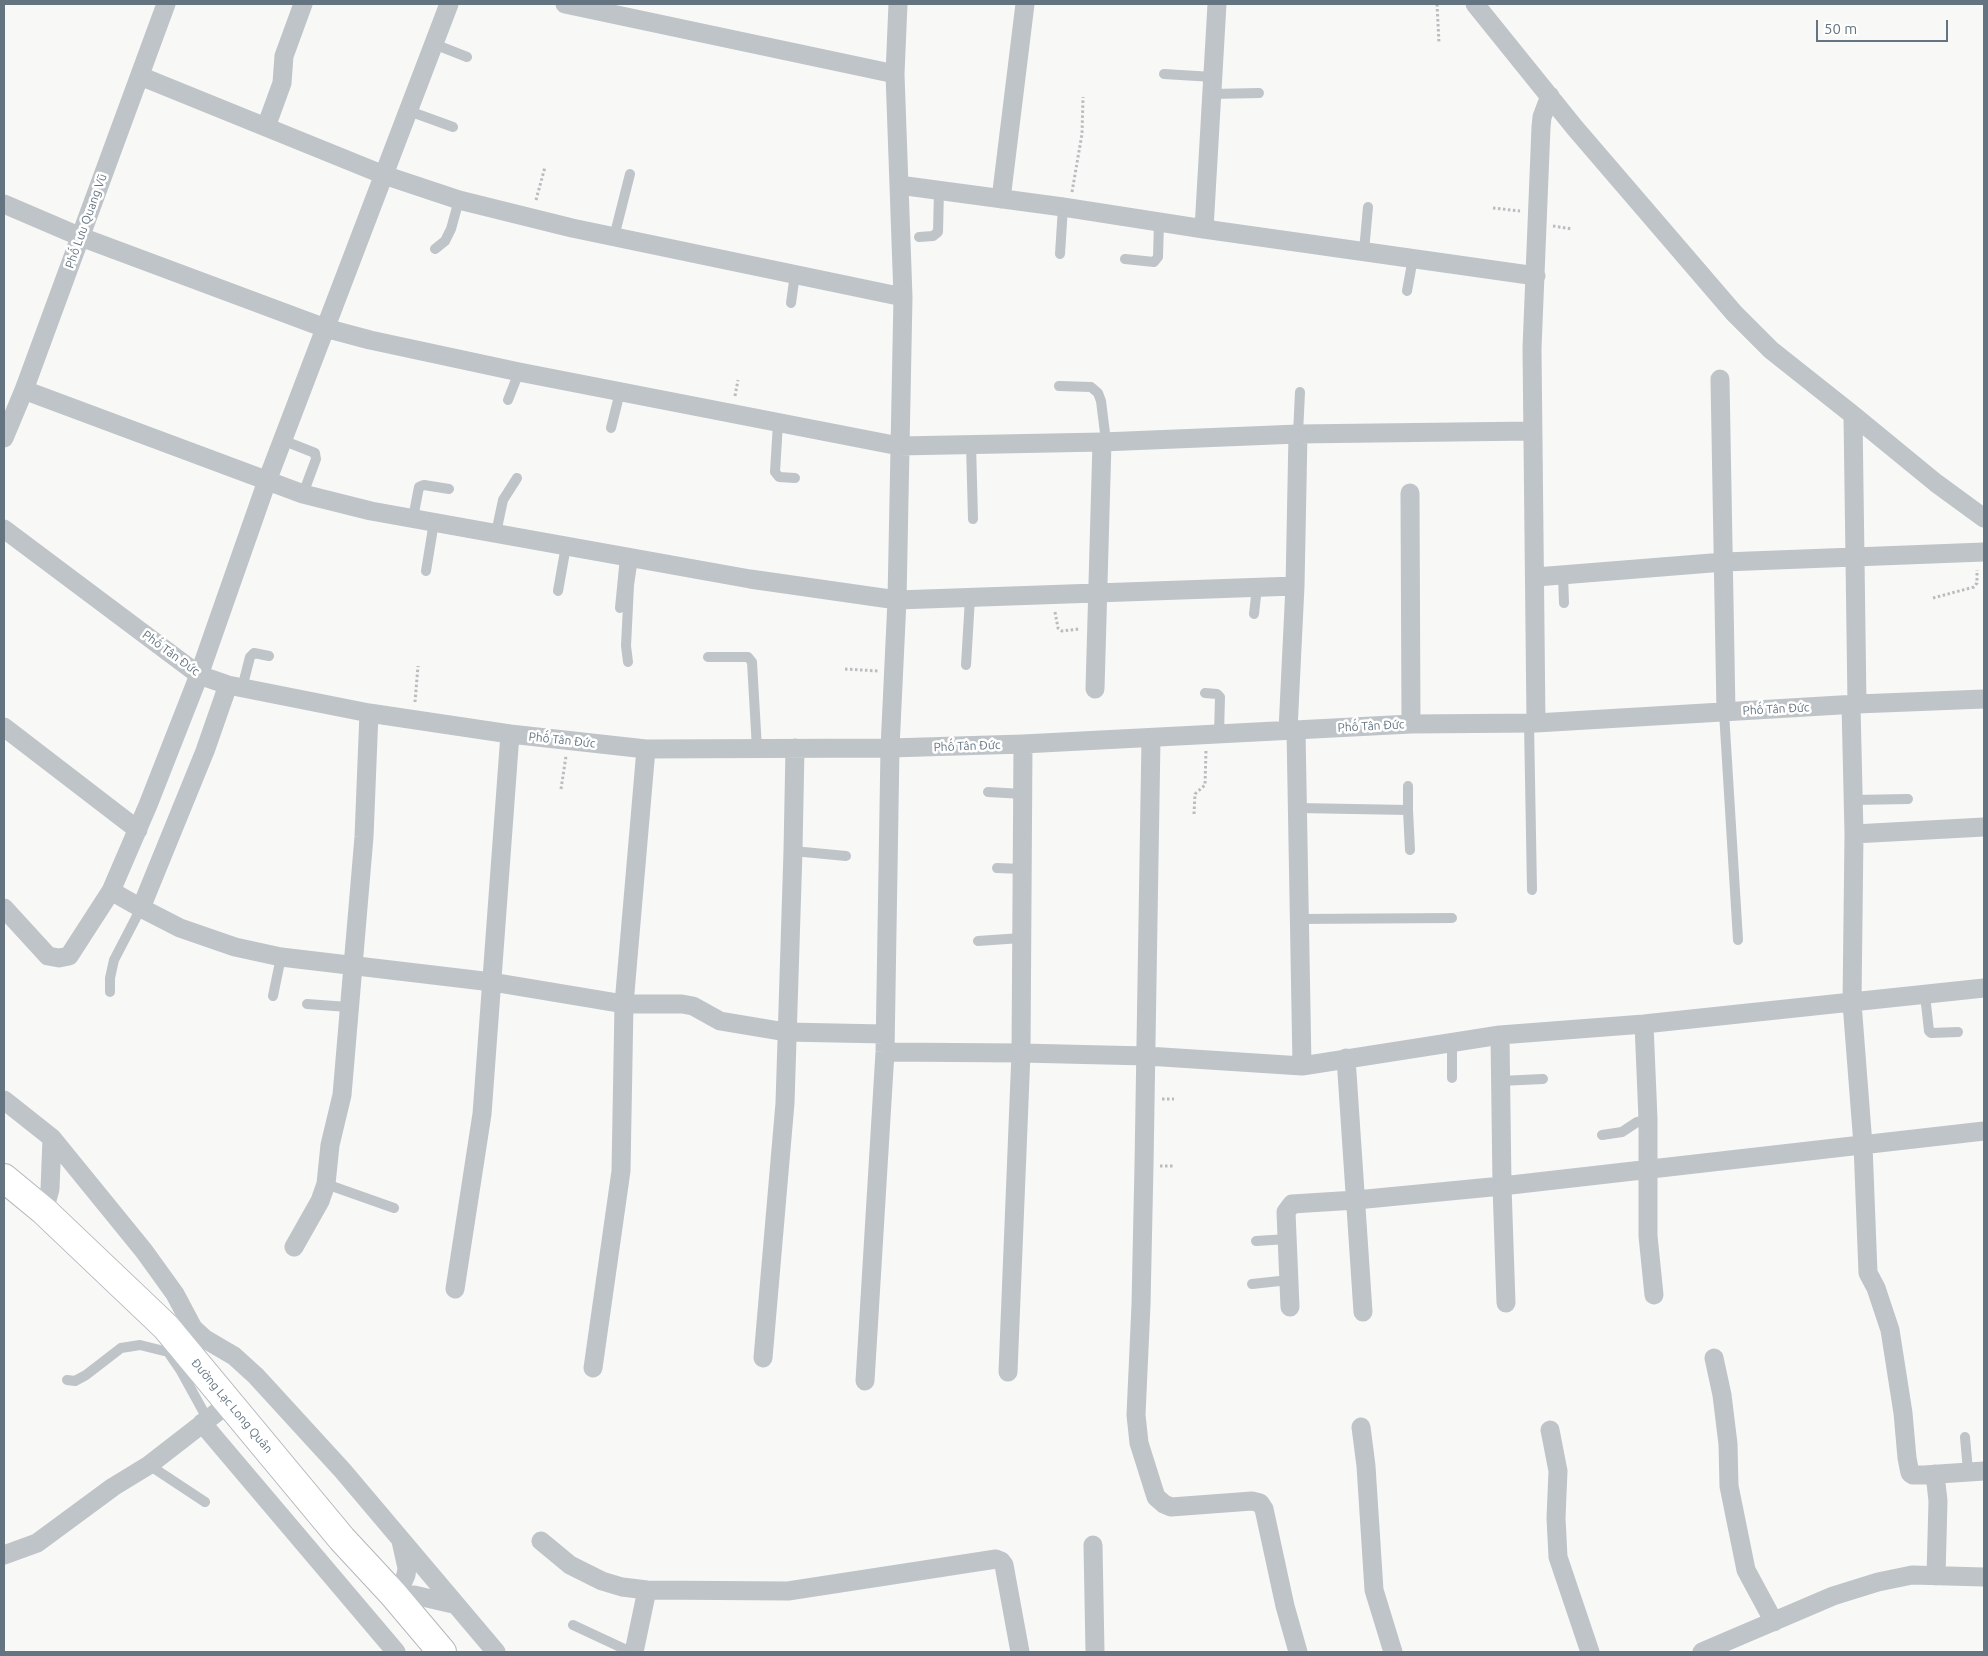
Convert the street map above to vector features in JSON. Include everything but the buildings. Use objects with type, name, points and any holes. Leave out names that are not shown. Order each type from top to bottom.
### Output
[{"type":"main road","name":"Đường Lạc Long Quân","points":[[4,1178],[44,1211],[166,1327],[186,1336],[229,1403],[342,1539],[442,1652]]},
{"type":"street","name":"Phố Lưu Quang Vũ","points":[[4,438],[24,390],[166,4]]},
{"type":"street","points":[[266,127],[282,82],[284,56],[303,4]]},
{"type":"street","points":[[4,908],[48,956],[59,958],[69,956],[111,891],[138,830],[198,674],[282,440],[449,4]]},
{"type":"street","points":[[565,4],[895,74]]},
{"type":"street","points":[[865,1381],[885,1043],[890,748],[897,600],[903,297],[895,74],[898,4]]},
{"type":"street","points":[[1001,198],[1025,4]]},
{"type":"street","points":[[1204,229],[1217,4]]},
{"type":"street","points":[[1475,4],[1575,128],[1734,313],[1771,350],[1936,483],[1984,518]]},
{"type":"street","points":[[140,76],[384,175],[459,200],[614,237],[903,297]]},
{"type":"street","points":[[1532,723],[1536,577],[1532,348],[1541,127],[1542,116],[1550,96]]},
{"type":"street","points":[[899,185],[1066,207],[1204,229],[1536,276]]},
{"type":"street","points":[[4,204],[81,237],[325,328],[370,340],[519,372],[899,446],[1104,442],[1298,434],[1532,431]]},
{"type":"street","points":[[1720,379],[1725,712]]},
{"type":"street","points":[[24,390],[303,494],[434,522],[750,579],[897,600],[1295,586]]},
{"type":"street","points":[[1854,415],[1852,1003],[1863,1145],[1868,1273],[1876,1288],[1890,1330],[1903,1412],[1910,1473],[1913,1476],[1976,1471]]},
{"type":"street","points":[[1298,434],[1292,730],[1298,808],[1302,1066]]},
{"type":"street","points":[[1096,689],[1097,593],[1104,442]]},
{"type":"street","points":[[1410,493],[1411,724]]},
{"type":"street","name":"Phố Tân Đức","points":[[4,529],[198,674],[235,687],[414,720],[510,734],[646,749],[890,748],[1023,744],[1411,724],[1532,723],[1854,704],[1984,699]]},
{"type":"street","points":[[1536,577],[1724,562],[1980,552]]},
{"type":"street","points":[[141,908],[205,751],[235,687]]},
{"type":"street","points":[[294,1247],[320,1201],[326,1184],[330,1145],[342,1095],[348,1007],[364,838],[369,713]]},
{"type":"street","points":[[4,727],[138,830]]},
{"type":"street","points":[[454,1289],[482,1114],[510,734]]},
{"type":"street","points":[[1151,738],[1147,1056],[1141,1305],[1136,1390],[1139,1443],[1156,1498],[1164,1504],[1171,1507],[1260,1503],[1264,1509],[1285,1606],[1298,1652]]},
{"type":"street","points":[[1008,1372],[1021,1053],[1023,744]]},
{"type":"street","points":[[763,1358],[785,1103],[795,748]]},
{"type":"street","points":[[593,1368],[621,1171],[624,1004],[646,749]]},
{"type":"street","points":[[1854,834],[1984,827]]},
{"type":"street","points":[[111,891],[180,928],[235,947],[281,957],[492,982],[624,1004],[652,1003],[693,1006],[720,1021],[786,1032],[885,1043],[1021,1053],[1147,1056],[1302,1066],[1500,1035],[1644,1024],[1984,988]]},
{"type":"street","points":[[1644,1024],[1648,1119],[1648,1236],[1654,1296]]},
{"type":"street","points":[[1500,1035],[1506,1303]]},
{"type":"street","points":[[1346,1058],[1363,1312]]},
{"type":"street","points":[[4,1100],[52,1138],[144,1251],[175,1294],[186,1336],[205,1338],[234,1356],[256,1376],[343,1471],[496,1652]]},
{"type":"street","points":[[1290,1307],[1286,1212],[1292,1204],[1502,1186],[1984,1131]]},
{"type":"street","points":[[44,1211],[50,1189],[52,1138]]},
{"type":"street","points":[[1714,1358],[1722,1395],[1728,1444],[1729,1486],[1740,1545],[1746,1570],[1774,1622]]},
{"type":"street","points":[[4,1555],[37,1543],[113,1487],[149,1465],[229,1403]]},
{"type":"street","points":[[205,1421],[396,1652]]},
{"type":"street","points":[[1361,1427],[1366,1466],[1374,1590],[1393,1652]]},
{"type":"street","points":[[1550,1430],[1558,1471],[1556,1518],[1558,1557],[1590,1652]]},
{"type":"street","points":[[1935,1474],[1938,1501],[1936,1576]]},
{"type":"street","points":[[395,1597],[406,1575],[407,1568],[400,1538]]},
{"type":"street","points":[[541,1541],[570,1565],[602,1581],[622,1588],[647,1590],[788,1590],[996,1560],[1001,1561],[1004,1565],[1020,1652]]},
{"type":"street","points":[[1093,1545],[1095,1652]]},
{"type":"street","points":[[1702,1652],[1833,1596],[1878,1582],[1912,1575],[1984,1577]]},
{"type":"street","points":[[632,1652],[647,1590]]},
{"type":"street","points":[[395,1597],[414,1595],[454,1604]]},
{"type":"lane","points":[[434,44],[467,58]]},
{"type":"lane","points":[[1164,74],[1212,86],[1259,93]]},
{"type":"lane","points":[[409,111],[454,127]]},
{"type":"lane","points":[[614,237],[630,174]]},
{"type":"lane","points":[[919,237],[933,236],[938,232],[939,190]]},
{"type":"lane","points":[[436,249],[445,241],[451,229],[459,200]]},
{"type":"lane","points":[[1364,251],[1368,206]]},
{"type":"lane","points":[[1060,254],[1066,207]]},
{"type":"lane","points":[[1125,259],[1154,262],[1158,258],[1159,222]]},
{"type":"lane","points":[[1407,291],[1412,258]]},
{"type":"lane","points":[[791,302],[795,274]]},
{"type":"lane","points":[[508,400],[519,372]]},
{"type":"lane","points":[[1059,386],[1091,387],[1098,393],[1101,401],[1104,442]]},
{"type":"lane","points":[[611,428],[620,392]]},
{"type":"lane","points":[[1298,434],[1300,392]]},
{"type":"lane","points":[[778,423],[775,472],[779,477],[795,478]]},
{"type":"lane","points":[[282,440],[315,453],[316,459],[303,494]]},
{"type":"lane","points":[[971,444],[973,518]]},
{"type":"lane","points":[[496,533],[503,500],[517,478]]},
{"type":"lane","points":[[413,518],[419,487],[424,485],[449,489]]},
{"type":"lane","points":[[426,571],[434,522]]},
{"type":"lane","points":[[558,592],[566,546]]},
{"type":"lane","points":[[620,608],[629,558]]},
{"type":"lane","points":[[628,662],[626,646],[629,558]]},
{"type":"lane","points":[[1563,575],[1564,603]]},
{"type":"lane","points":[[1254,614],[1257,587]]},
{"type":"lane","points":[[966,665],[970,598]]},
{"type":"lane","points":[[235,687],[250,656],[254,653],[269,656]]},
{"type":"lane","points":[[708,658],[748,657],[752,662],[757,749]]},
{"type":"lane","points":[[1205,693],[1217,694],[1220,697],[1213,734]]},
{"type":"lane","points":[[1725,712],[1738,940]]},
{"type":"lane","points":[[1532,723],[1532,890]]},
{"type":"lane","points":[[1408,786],[1410,850]]},
{"type":"lane","points":[[988,792],[1023,794]]},
{"type":"lane","points":[[1853,800],[1908,798]]},
{"type":"lane","points":[[1298,808],[1408,810]]},
{"type":"lane","points":[[793,851],[846,856]]},
{"type":"lane","points":[[997,868],[1022,869]]},
{"type":"lane","points":[[110,992],[110,978],[114,960],[141,908]]},
{"type":"lane","points":[[1299,920],[1452,918]]},
{"type":"lane","points":[[978,941],[1021,938]]},
{"type":"lane","points":[[273,996],[281,957]]},
{"type":"lane","points":[[1924,995],[1929,1032],[1931,1034],[1958,1032]]},
{"type":"lane","points":[[307,1004],[348,1007]]},
{"type":"lane","points":[[1452,1042],[1452,1078]]},
{"type":"lane","points":[[1500,1081],[1543,1079]]},
{"type":"lane","points":[[1602,1135],[1622,1132],[1637,1122],[1648,1119]]},
{"type":"lane","points":[[326,1184],[394,1208]]},
{"type":"lane","points":[[1256,1241],[1287,1239]]},
{"type":"lane","points":[[1252,1284],[1289,1280]]},
{"type":"lane","points":[[67,1380],[75,1381],[86,1375],[121,1348],[140,1345],[168,1352],[181,1371],[205,1421]]},
{"type":"lane","points":[[1964,1437],[1976,1471]]},
{"type":"lane","points":[[149,1465],[205,1502]]},
{"type":"lane","points":[[573,1625],[632,1652]]},
{"type":"path","points":[[1437,4],[1439,42]]},
{"type":"path","points":[[1066,207],[1082,134],[1083,98]]},
{"type":"path","points":[[531,218],[545,167]]},
{"type":"path","points":[[1493,208],[1538,214]]},
{"type":"path","points":[[1933,598],[1974,587],[1977,583],[1980,552]]},
{"type":"path","points":[[1053,610],[1056,614],[1058,628],[1062,631],[1096,626]]},
{"type":"path","points":[[414,720],[418,666]]},
{"type":"path","points":[[845,669],[894,673]]},
{"type":"path","points":[[1194,814],[1195,794],[1205,786],[1213,734]]},
{"type":"path","points":[[561,789],[569,741]]}]
